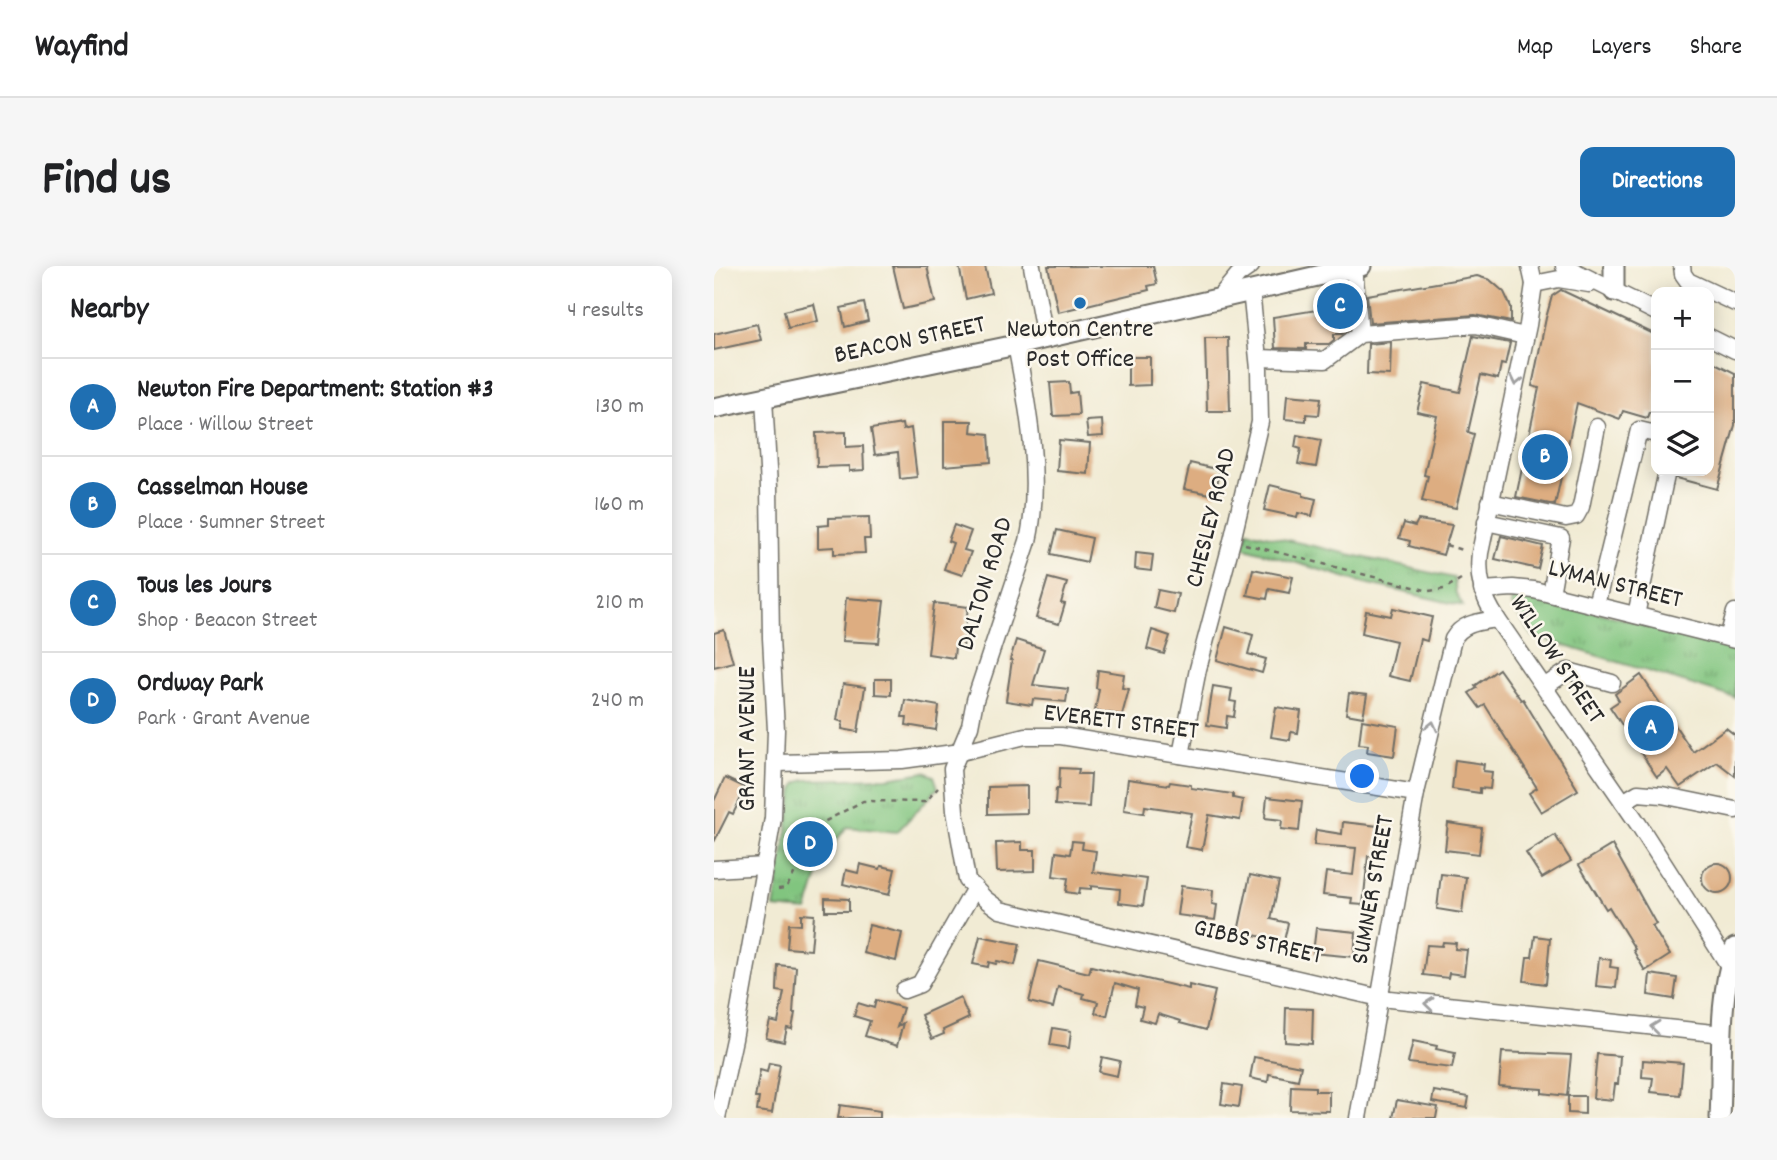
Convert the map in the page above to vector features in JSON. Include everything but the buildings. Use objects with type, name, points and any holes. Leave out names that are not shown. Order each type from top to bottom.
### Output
[{"type":"main road","points":[[1611,289],[1614,266]]},
{"type":"main road","name":"BEACON STREET","points":[[714,408],[1016,345],[1357,267]]},
{"type":"main road","points":[[1720,1118],[1729,1062],[1723,1034],[1732,957]]},
{"type":"street","points":[[1032,266],[1045,338]]},
{"type":"street","points":[[1218,299],[1238,275],[1251,266]]},
{"type":"street","points":[[1482,590],[1479,569],[1486,522],[1534,284],[1530,266]]},
{"type":"street","points":[[1564,266],[1651,309]]},
{"type":"street","points":[[1682,266],[1688,281],[1735,303]]},
{"type":"street","points":[[1357,267],[1360,334]]},
{"type":"street","points":[[1534,284],[1563,279],[1611,289]]},
{"type":"street","name":"CHESLEY ROAD","points":[[1181,755],[1198,669],[1260,422],[1258,358],[1251,290]]},
{"type":"street","points":[[1258,358],[1325,360],[1360,334],[1476,325],[1525,336]]},
{"type":"street","points":[[1714,340],[1735,350]]},
{"type":"street","name":"DALTON ROAD","points":[[961,752],[1033,520],[1034,497],[1026,396],[1016,345]]},
{"type":"street","name":"GRANT AVENUE","points":[[717,1118],[765,866],[773,818],[777,763],[764,398]]},
{"type":"street","points":[[1490,502],[1566,518],[1576,516],[1581,507],[1597,427]]},
{"type":"street","points":[[1596,605],[1639,430],[1651,433]]},
{"type":"street","points":[[1636,615],[1666,476]]},
{"type":"street","points":[[1486,522],[1561,538],[1550,594]]},
{"type":"street","name":"LYMAN STREET","points":[[1482,590],[1520,588],[1732,639]]},
{"type":"street","name":"WILLOW STREET","points":[[1482,590],[1497,619],[1732,957]]},
{"type":"street","points":[[1732,639],[1735,612]]},
{"type":"street","name":"SUMNER STREET","points":[[1358,1118],[1416,793],[1453,639],[1458,630],[1465,626],[1497,619]]},
{"type":"street","points":[[1544,687],[1568,671],[1612,683]]},
{"type":"street","name":"EVERETT STREET","points":[[777,763],[902,760],[961,752],[1025,736],[1061,736],[1416,793]]},
{"type":"street","name":"GIBBS STREET","points":[[961,752],[952,769],[961,854],[967,880],[1000,910],[1380,998],[1723,1034]]},
{"type":"street","points":[[1623,802],[1638,793],[1662,795],[1735,810]]},
{"type":"street","points":[[714,869],[765,866]]},
{"type":"street","points":[[904,990],[920,984],[975,888]]},
{"type":"path","points":[[1232,541],[1429,592],[1444,589],[1461,579]]},
{"type":"path","points":[[1446,545],[1465,551]]},
{"type":"path","points":[[778,889],[786,888],[793,878],[807,831],[863,800],[925,802],[941,787]]},
{"type":"green space","points":[[1248,531],[1454,578],[1456,594],[1463,606],[1361,582],[1243,547]]},
{"type":"green space","points":[[1528,595],[1735,647],[1735,698],[1533,636],[1511,606],[1512,598]]},
{"type":"green space","points":[[925,772],[934,776],[938,788],[897,832],[847,827],[824,856],[807,911],[774,908],[797,783],[805,780],[887,778]]},
{"type":"place","name":"Newton Centre Post Office","points":[[1080,303]]},
{"type":"place","name":"Tous les Jours","points":[[1340,306]]},
{"type":"place","name":"Casselman House","points":[[1545,457]]},
{"type":"place","name":"Newton Fire Department: Station #3","points":[[1651,728]]},
{"type":"place","name":"Ordway Park","points":[[810,844]]}]
